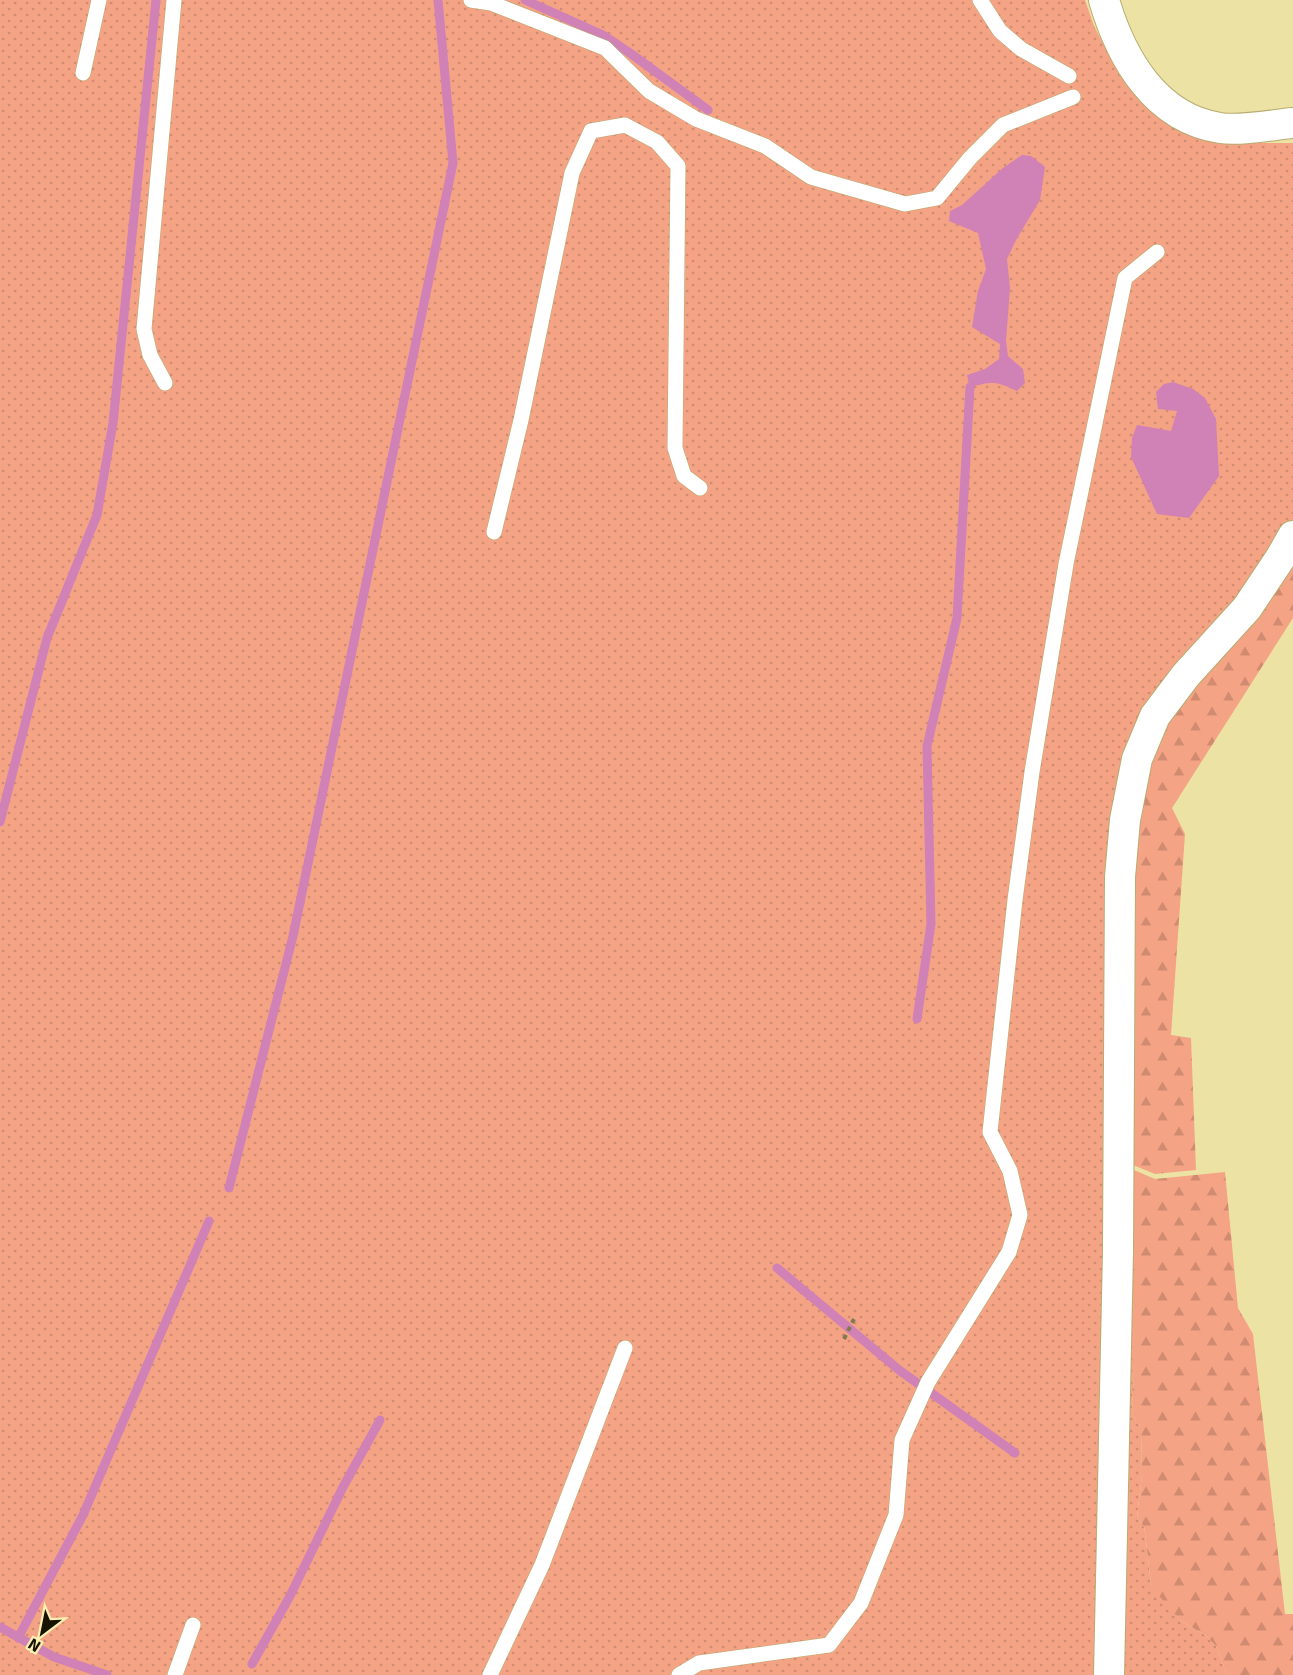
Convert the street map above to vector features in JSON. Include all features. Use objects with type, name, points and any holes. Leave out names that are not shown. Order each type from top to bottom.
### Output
[{"type":"street","points":[[1104,0],[1117,40],[1132,67],[1149,88],[1180,115],[1222,128],[1293,123]]},
{"type":"street","points":[[1109,1675],[1118,1251],[1120,877],[1125,820],[1137,759],[1155,716],[1186,675],[1247,608],[1293,537]]},
{"type":"lane","points":[[83,73],[99,0]]},
{"type":"lane","points":[[165,383],[150,355],[144,329],[174,0]]},
{"type":"lane","points":[[471,0],[491,3],[605,48],[649,91],[696,119],[765,146],[812,177],[905,204],[937,198],[970,158],[1003,125],[1073,97]]},
{"type":"lane","points":[[980,0],[1000,31],[1021,49],[1069,76]]},
{"type":"lane","points":[[494,532],[521,420],[572,172],[591,131],[625,125],[657,142],[678,166],[675,448],[684,476],[700,488]]},
{"type":"lane","points":[[679,1675],[699,1664],[829,1645],[861,1603],[896,1515],[902,1440],[920,1399],[928,1382],[1009,1252],[1020,1215],[1010,1171],[990,1132],[1015,900],[1032,772],[1066,564],[1125,278],[1157,252]]},
{"type":"lane","points":[[490,1675],[542,1565],[625,1348]]},
{"type":"lane","points":[[175,1675],[193,1625]]},
{"type":"path","points":[[844,1339],[854,1319]]},
{"type":"green space","points":[[0,0],[1085,0],[1094,26],[1120,76],[1133,91],[1188,134],[1227,143],[1293,143],[1293,520],[1286,533],[1148,712],[1099,1675],[0,1675]]},
{"type":"green space","points":[[1293,554],[1293,618],[1172,808],[1185,834],[1171,1035],[1191,1038],[1196,1170],[1155,1174],[1128,1163],[1131,855],[1155,739]]},
{"type":"green space","points":[[1127,1167],[1155,1179],[1225,1172],[1238,1308],[1253,1334],[1285,1614],[1293,1614],[1293,1675],[1227,1675],[1216,1646],[1205,1635],[1181,1621],[1151,1584],[1144,1527],[1137,1517],[1142,1475],[1141,1429],[1132,1414],[1136,1302],[1130,1289]]},
{"type":"green space","points":[[1130,1289],[1137,1302],[1132,1414],[1141,1428],[1142,1475],[1137,1517],[1144,1527],[1151,1584],[1181,1621],[1205,1635],[1216,1646],[1227,1675],[1117,1675]]},
{"type":"shaded area","points":[[1022,155],[1031,156],[1045,167],[1040,200],[1007,259],[1010,288],[1006,341],[1008,356],[1023,369],[1025,383],[1017,391],[994,383],[970,387],[967,375],[985,369],[999,359],[1000,344],[972,327],[978,291],[986,269],[978,233],[949,221],[950,211],[962,205],[1003,168]]},
{"type":"shaded area","points":[[1173,382],[1193,389],[1205,398],[1216,419],[1219,476],[1189,518],[1157,514],[1131,457],[1132,438],[1137,425],[1171,431],[1177,411],[1158,409],[1156,392],[1164,384]]},
{"type":"waterway","points":[[0,822],[47,638],[97,515],[113,423],[156,0]]},
{"type":"waterway","points":[[229,1188],[293,936],[453,163],[438,0]]},
{"type":"waterway","points":[[525,0],[603,35],[708,110]]},
{"type":"waterway","points":[[917,1019],[931,924],[927,746],[957,618],[970,387]]},
{"type":"waterway","points":[[18,1638],[83,1515],[209,1221]]},
{"type":"waterway","points":[[777,1268],[899,1370],[1015,1453]]},
{"type":"waterway","points":[[252,1664],[290,1596],[343,1487],[380,1420]]},
{"type":"waterway","points":[[0,1627],[54,1657],[107,1675]]}]
